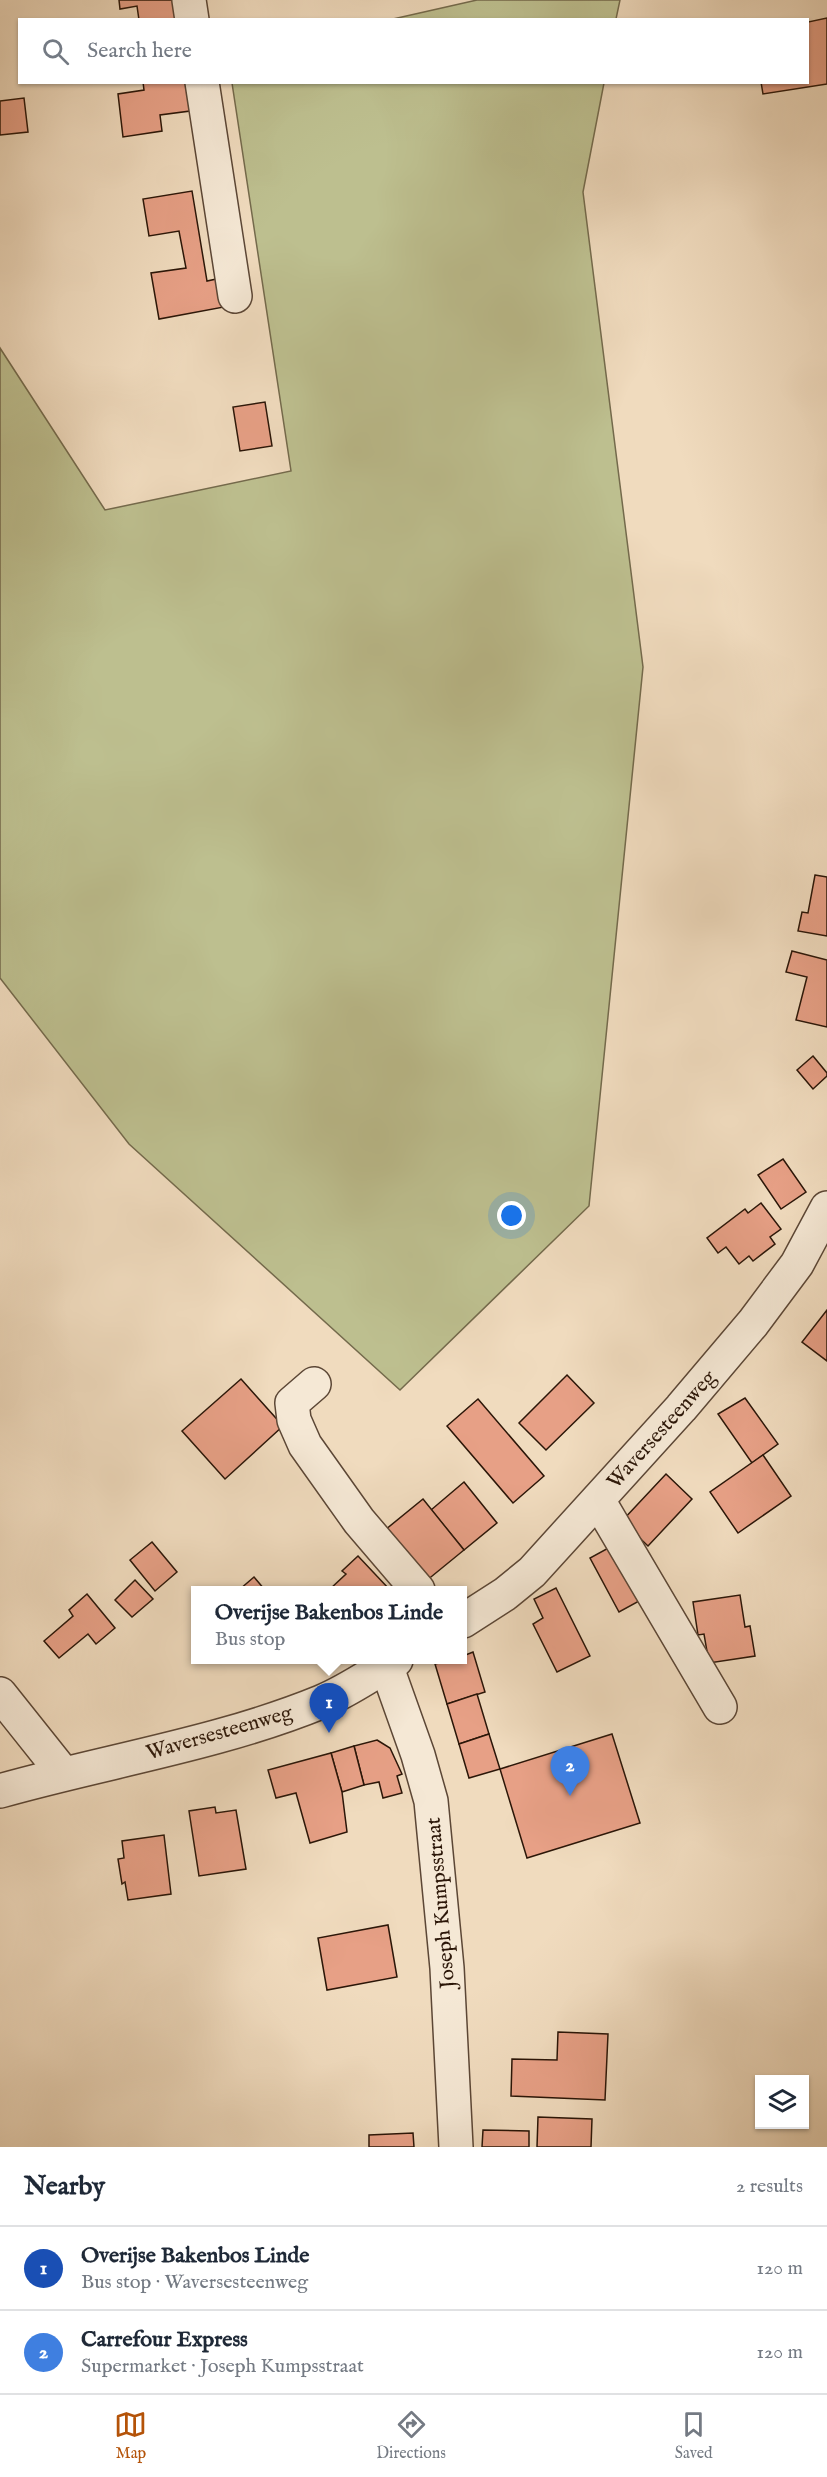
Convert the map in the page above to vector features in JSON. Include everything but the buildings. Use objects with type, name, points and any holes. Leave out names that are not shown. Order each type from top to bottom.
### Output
[{"type":"street","points":[[189,0],[192,18]]},
{"type":"street","points":[[202,84],[235,296]]},
{"type":"street","name":"Waversesteenweg","points":[[467,1618],[505,1594],[532,1572],[681,1408],[753,1323],[797,1264],[827,1208]]},
{"type":"street","points":[[315,1384],[292,1403],[294,1420],[305,1445],[359,1521],[415,1586]]},
{"type":"street","points":[[598,1500],[720,1707]]},
{"type":"street","name":"Waversesteenweg","points":[[0,1791],[243,1729],[322,1701],[355,1685],[388,1664]]},
{"type":"street","name":"Joseph Kumpsstraat","points":[[392,1664],[430,1801],[447,1968],[456,2147]]},
{"type":"street","points":[[0,1694],[66,1773]]},
{"type":"green space","points":[[477,0],[620,0],[616,18],[397,18]]},
{"type":"green space","points":[[232,84],[604,84],[583,192],[643,667],[589,1206],[400,1390],[129,1144],[0,978],[0,348],[105,510],[291,471]]},
{"type":"place","name":"Overijse Bakenbos Linde","points":[[329,1733]]},
{"type":"place","name":"Carrefour Express","points":[[570,1796]]}]
